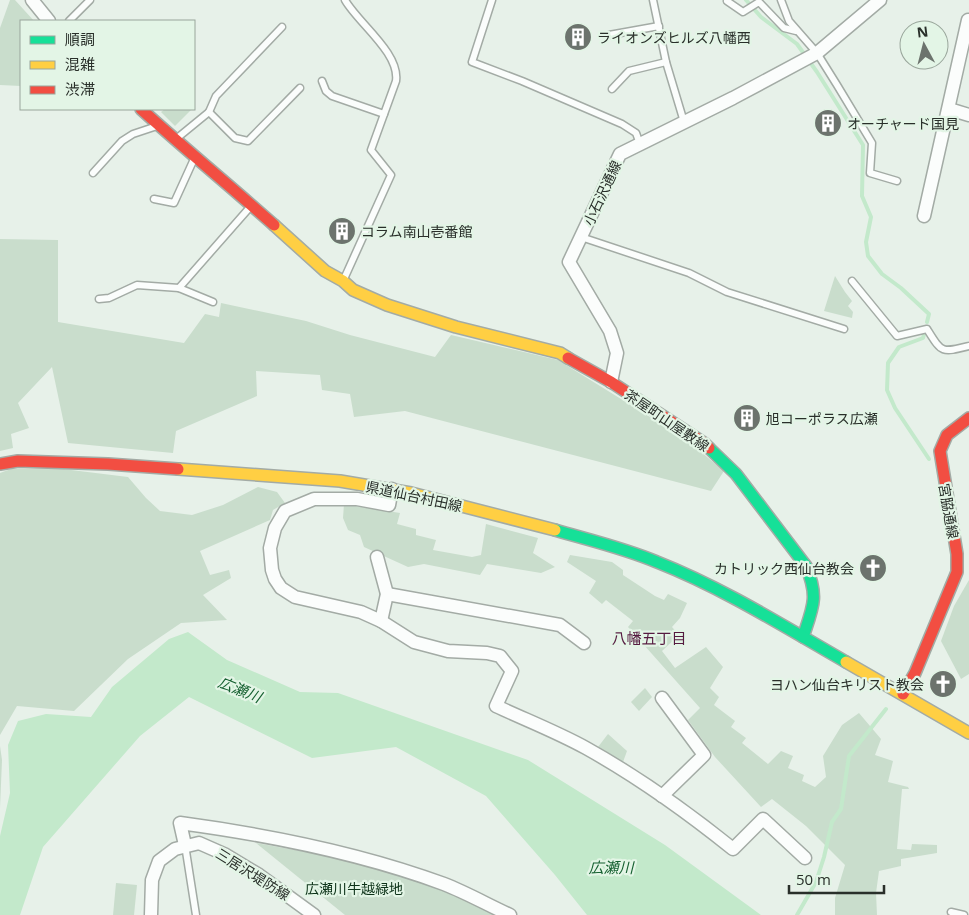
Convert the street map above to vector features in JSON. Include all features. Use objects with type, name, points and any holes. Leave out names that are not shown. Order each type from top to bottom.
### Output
[{"type":"street","points":[[32,0],[48,20]]},
{"type":"street","points":[[817,53],[880,0]]},
{"type":"street","points":[[924,216],[968,20]]},
{"type":"street","name":"小石沢通線","points":[[611,382],[617,353],[610,331],[569,262],[620,154],[817,53]]},
{"type":"street","points":[[949,109],[969,115]]},
{"type":"street","name":"茶屋町山屋敷線","points":[[142,110],[325,271],[343,281],[353,290],[387,305],[456,327],[560,353],[611,382],[691,434],[736,474],[806,566],[813,583],[814,604],[803,637]]},
{"type":"street","name":"宮脇通線","points":[[903,694],[919,664],[957,572],[957,554],[940,451],[947,435],[969,418]]},
{"type":"street","name":"県道仙台村田線","points":[[0,464],[18,461],[108,464],[340,481],[392,489],[504,516],[622,549],[658,562],[734,598],[903,694]]},
{"type":"street","points":[[392,489],[389,505],[357,499],[314,499],[284,511],[275,528],[270,548],[272,570],[275,579],[287,593],[294,597],[361,612],[381,621],[414,642],[448,651],[487,653],[500,656],[512,671],[496,706],[585,748],[662,796],[701,823],[733,850],[763,819],[805,858]]},
{"type":"street","points":[[377,557],[387,594],[381,621]]},
{"type":"street","points":[[387,594],[560,625],[584,643]]},
{"type":"street","points":[[903,694],[969,733]]},
{"type":"street","points":[[662,698],[704,755],[662,796]]},
{"type":"street","points":[[150,915],[152,880],[159,861],[184,845],[180,822],[308,846],[374,862],[445,885],[510,915]]},
{"type":"street","name":"三居沢堤防線","points":[[184,845],[199,842],[224,854],[259,875],[314,915]]},
{"type":"lane","points":[[70,20],[90,0]]},
{"type":"lane","points":[[343,281],[392,174],[372,150],[398,72],[389,54],[345,0]]},
{"type":"lane","points":[[492,0],[472,62],[522,81],[622,124],[636,133],[640,144]]},
{"type":"lane","points":[[653,0],[666,62],[684,122]]},
{"type":"lane","points":[[727,0],[743,12],[759,2],[784,28],[798,31]]},
{"type":"lane","points":[[781,0],[789,21],[817,53],[872,143],[870,172],[897,181]]},
{"type":"lane","points":[[609,35],[659,26]]},
{"type":"lane","points":[[176,139],[210,112],[216,96],[282,27]]},
{"type":"lane","points":[[612,89],[629,71],[666,62]]},
{"type":"lane","points":[[322,81],[326,91],[332,96],[384,114]]},
{"type":"lane","points":[[210,112],[235,138],[248,140],[300,88]]},
{"type":"lane","points":[[93,173],[122,141],[133,134],[160,125]]},
{"type":"lane","points":[[154,199],[174,203],[195,158]]},
{"type":"lane","points":[[179,288],[252,205]]},
{"type":"lane","points":[[581,236],[689,273],[727,292],[844,329]]},
{"type":"lane","points":[[852,281],[897,336],[928,329],[939,347],[948,352],[969,346]]},
{"type":"lane","points":[[99,299],[109,298],[137,285],[179,288],[213,302]]},
{"type":"lane","points":[[184,845],[196,915]]},
{"type":"lane","points":[[951,912],[964,915]]},
{"type":"green space","points":[[10,0],[15,0],[33,20],[20,20],[20,86],[0,85],[0,28]]},
{"type":"green space","points":[[164,110],[191,110],[175,126],[161,112]]},
{"type":"green space","points":[[0,239],[58,240],[58,322],[184,343],[205,314],[219,317],[221,303],[306,321],[350,335],[435,357],[451,335],[558,360],[684,438],[724,471],[711,491],[405,411],[354,417],[350,394],[322,390],[320,375],[256,371],[257,396],[176,431],[173,453],[68,443],[52,367],[18,403],[29,428],[11,434],[13,448],[0,451]]},
{"type":"green space","points":[[835,276],[852,301],[848,306],[853,312],[852,318],[824,311]]},
{"type":"green space","points":[[55,468],[128,477],[160,511],[192,515],[223,505],[258,487],[277,492],[285,503],[273,510],[270,520],[200,551],[210,575],[229,570],[231,578],[203,595],[227,620],[181,623],[128,659],[74,711],[17,706],[0,735],[0,473],[11,469]]},
{"type":"green space","points":[[344,504],[400,513],[397,524],[416,529],[416,535],[436,540],[433,550],[472,557],[481,555],[486,524],[538,538],[533,553],[555,567],[541,573],[487,564],[480,575],[424,564],[408,567],[364,547],[360,535],[348,530],[343,518]]},
{"type":"green space","points":[[570,555],[612,562],[623,570],[623,575],[655,596],[664,600],[668,594],[687,603],[680,618],[672,627],[679,635],[662,651],[675,668],[706,647],[723,667],[710,688],[719,697],[714,705],[735,721],[731,727],[746,738],[742,743],[768,764],[781,751],[793,756],[788,768],[804,775],[802,781],[815,787],[826,777],[823,756],[842,725],[859,713],[881,739],[875,755],[893,761],[888,782],[908,787],[909,789],[902,789],[897,849],[911,850],[912,844],[937,845],[937,853],[901,859],[901,866],[879,871],[876,893],[877,915],[835,915],[835,898],[845,865],[806,826],[772,799],[761,807],[715,757],[688,720],[700,708],[628,627],[633,621],[606,600],[602,604],[589,593],[596,581],[567,562]]},
{"type":"green space","points":[[969,580],[969,674],[961,679],[941,641],[954,606]]},
{"type":"green space","points":[[645,688],[652,697],[639,711],[631,702]]},
{"type":"green space","points":[[608,734],[627,751],[623,762],[598,747]]},
{"type":"green space","points":[[0,746],[2,760],[0,808]]},
{"type":"green space","name":"広瀬川牛越緑地","points":[[256,843],[367,863],[483,905],[499,915],[345,915]]},
{"type":"green space","points":[[116,883],[137,885],[134,915],[113,915]]},
{"type":"water","name":"広瀬川","points":[[188,632],[227,660],[300,692],[338,693],[528,760],[665,845],[761,915],[587,915],[486,796],[396,747],[312,758],[189,697],[140,736],[43,847],[20,915],[0,915],[0,836],[10,793],[8,745],[18,721],[46,714],[91,717],[112,687],[169,639]]},
{"type":"waterway","points":[[746,0],[761,17],[797,44],[863,145],[862,196],[871,217],[866,242],[868,256],[882,274],[901,288],[929,314],[927,322]]},
{"type":"waterway","points":[[924,334],[923,338],[899,347],[888,363],[887,390],[895,408],[929,459]]},
{"type":"waterway","points":[[797,915],[816,882],[832,822],[841,809],[849,756],[886,709]]},
{"type":"traffic: fast","points":[[709,448],[736,474],[806,566],[812,586],[813,602],[810,618],[803,637]]},
{"type":"traffic: fast","points":[[555,530],[632,552],[682,572],[753,609],[846,662]]},
{"type":"traffic: slow","points":[[274,225],[325,271],[343,281],[353,290],[387,305],[456,327],[560,353],[568,358]]},
{"type":"traffic: slow","points":[[178,469],[340,481],[411,493],[555,530]]},
{"type":"traffic: slow","points":[[846,662],[969,733]]},
{"type":"traffic: jam","points":[[142,110],[274,225]]},
{"type":"traffic: jam","points":[[568,358],[611,382],[709,448]]},
{"type":"traffic: jam","points":[[903,694],[915,673],[957,572],[957,554],[940,451],[947,435],[969,418]]},
{"type":"traffic: jam","points":[[0,464],[18,461],[178,469]]},
{"type":"place","name":"ライオンズヒルズ八幡西","points":[[578,37]]},
{"type":"place","name":"オーチャード国見","points":[[828,123]]},
{"type":"place","name":"コラム南山壱番館","points":[[342,231]]},
{"type":"place","name":"旭コーポラス広瀬","points":[[747,418]]},
{"type":"place","name":"カトリック西仙台教会","points":[[873,568]]},
{"type":"place","name":"ヨハン仙台キリスト教会","points":[[943,684]]},
{"type":"district","name":"八幡五丁目","points":[[649,638]]}]
